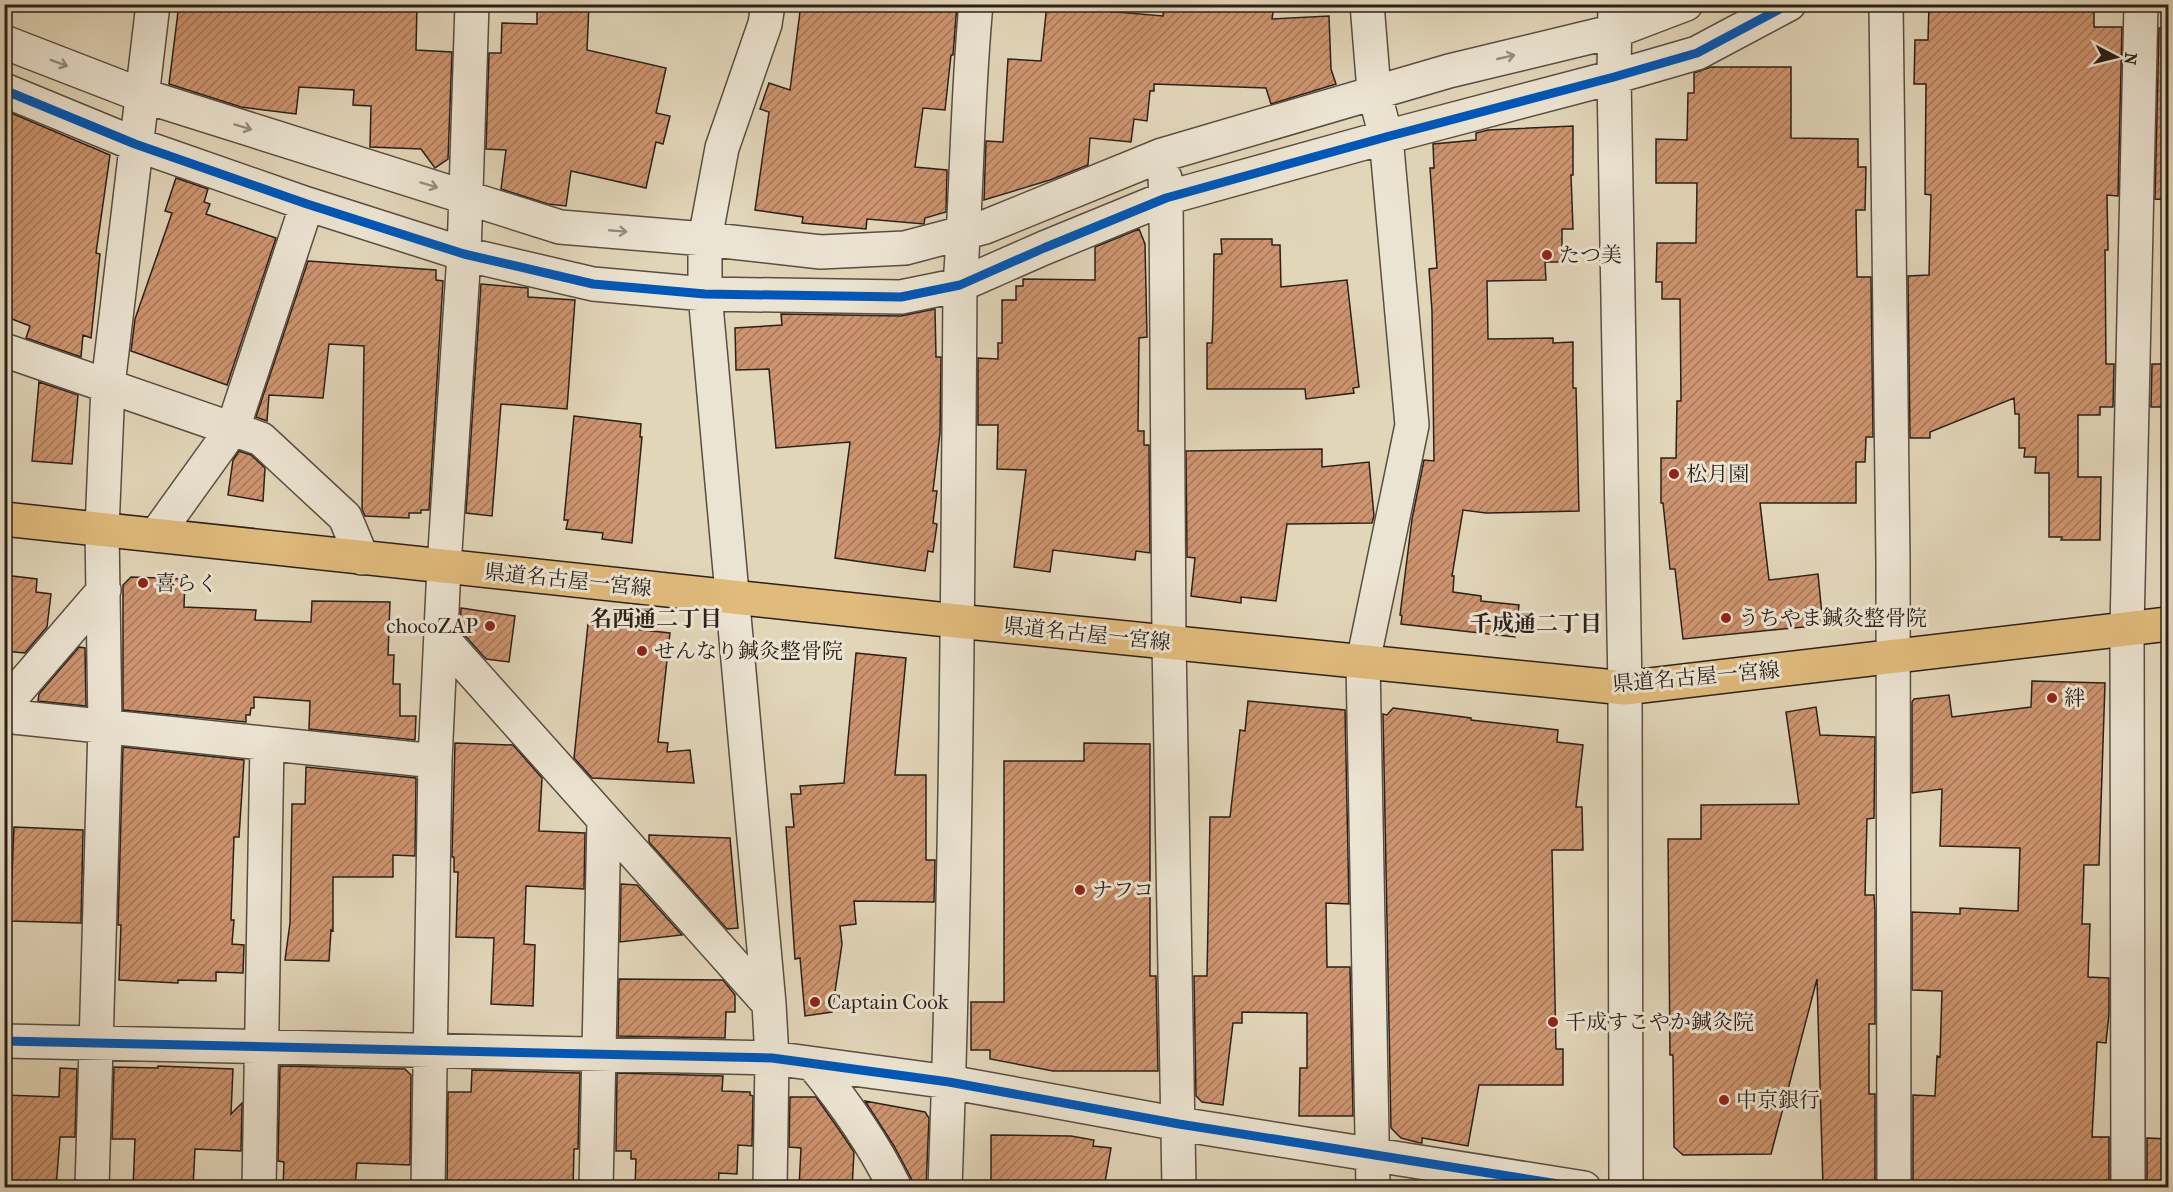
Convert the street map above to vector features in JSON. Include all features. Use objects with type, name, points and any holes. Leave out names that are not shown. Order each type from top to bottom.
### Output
[{"type":"main road","name":"県道名古屋一宮線","points":[[4,519],[957,621],[1625,688],[2169,624]]},
{"type":"street","points":[[92,1188],[105,727],[102,529],[108,385],[153,4]]},
{"type":"street","points":[[428,1188],[435,761],[444,567],[464,254],[472,4]]},
{"type":"street","points":[[768,4],[765,24],[722,148],[705,238],[705,294],[769,1004],[772,1058],[770,1188]]},
{"type":"street","points":[[945,1188],[957,621],[960,285],[969,74],[976,4]]},
{"type":"street","points":[[1367,4],[1374,92],[1386,137],[1412,425],[1363,662],[1373,1188]]},
{"type":"street","points":[[4,42],[141,95],[560,227],[705,238],[821,252],[905,248],[985,227],[1162,155],[1449,71],[1615,18],[1686,4]]},
{"type":"street","points":[[4,90],[135,144],[307,204],[464,254],[593,284],[705,294],[901,297],[960,285],[1166,198],[1696,53],[1789,4]]},
{"type":"street","points":[[1887,4],[1893,657],[1894,1188]]},
{"type":"street","points":[[2128,1188],[2127,628],[2141,4]]},
{"type":"street","points":[[1615,18],[1614,77],[1625,688],[1626,1188]]},
{"type":"street","points":[[1162,155],[1166,198],[1170,642],[1179,1188]]},
{"type":"street","points":[[156,535],[233,428],[307,204]]},
{"type":"street","points":[[4,350],[261,439],[345,518],[362,558]]},
{"type":"street","points":[[4,706],[104,590]]},
{"type":"street","points":[[441,638],[769,1004]]},
{"type":"street","points":[[4,716],[435,761]]},
{"type":"street","points":[[259,1188],[267,744]]},
{"type":"street","points":[[596,1188],[604,820]]},
{"type":"street","points":[[4,1041],[772,1058],[949,1082],[1179,1124],[1584,1188]]},
{"type":"street","points":[[813,1064],[847,1105],[882,1161],[895,1188]]},
{"type":"building","points":[[179,4],[417,4],[416,50],[452,52],[448,159],[435,168],[421,149],[370,147],[371,106],[353,105],[354,90],[299,87],[296,114],[241,107],[169,84]]},
{"type":"building","points":[[537,4],[589,4],[587,50],[666,68],[656,113],[670,116],[663,144],[656,142],[646,188],[571,171],[566,206],[548,204],[501,189],[506,150],[486,149],[489,53],[501,53],[502,23],[537,24]]},
{"type":"building","points":[[801,4],[957,4],[945,110],[923,108],[915,167],[947,170],[946,212],[925,218],[924,224],[867,219],[866,229],[802,223],[803,217],[755,210],[769,112],[760,109],[769,83],[790,90]]},
{"type":"building","points":[[1047,4],[1106,4],[1105,11],[1163,16],[1164,4],[1257,4],[1274,6],[1272,19],[1329,16],[1331,69],[1336,84],[1271,104],[1266,88],[1154,84],[1154,91],[1150,91],[1147,121],[1134,119],[1131,142],[1090,138],[1088,165],[1050,180],[984,200],[986,141],[1003,142],[1008,59],[1041,61]]},
{"type":"building","points":[[1929,4],[2094,4],[2094,27],[2122,27],[2118,196],[2107,195],[2108,250],[2105,250],[2106,364],[2114,364],[2113,407],[2100,407],[2100,415],[2078,415],[2078,477],[2101,477],[2100,540],[2061,540],[2062,537],[2049,537],[2049,473],[2035,473],[2036,457],[2024,457],[2025,448],[2019,448],[2019,414],[2015,414],[2014,398],[1930,432],[1930,438],[1910,438],[1908,276],[1929,275],[1931,195],[1925,194],[1926,84],[1914,84],[1915,40],[1928,40]]},
{"type":"building","points":[[2159,28],[2169,28],[2169,200],[2155,199]]},
{"type":"building","points":[[1711,67],[1791,67],[1791,138],[1858,139],[1858,167],[1866,167],[1865,210],[1856,210],[1857,277],[1871,277],[1873,437],[1866,437],[1865,462],[1856,462],[1856,503],[1760,503],[1769,580],[1818,574],[1823,625],[1683,639],[1675,569],[1670,569],[1663,503],[1661,503],[1661,458],[1676,458],[1677,401],[1681,401],[1680,299],[1662,299],[1662,282],[1656,282],[1657,243],[1696,243],[1697,183],[1656,183],[1656,139],[1687,140],[1688,93],[1694,93],[1694,73]]},
{"type":"building","points":[[4,110],[110,155],[96,253],[100,254],[91,338],[83,335],[81,357],[26,338],[30,326],[4,316]]},
{"type":"building","points":[[1573,126],[1573,175],[1571,175],[1573,229],[1562,229],[1562,262],[1545,262],[1546,280],[1487,281],[1488,339],[1553,338],[1553,343],[1573,342],[1579,511],[1486,513],[1463,510],[1452,576],[1454,576],[1453,592],[1481,596],[1481,601],[1519,605],[1515,637],[1401,624],[1402,616],[1400,615],[1412,519],[1424,460],[1434,461],[1432,311],[1429,269],[1437,268],[1430,168],[1434,168],[1433,144],[1476,140],[1476,133],[1488,130]]},
{"type":"building","points":[[176,178],[208,189],[204,202],[210,204],[206,214],[276,238],[227,385],[131,351],[135,319],[172,213],[165,211]]},
{"type":"building","points":[[1139,229],[1145,244],[1147,337],[1139,338],[1138,431],[1144,431],[1144,445],[1149,445],[1150,553],[1136,551],[1135,560],[1053,550],[1050,572],[1014,567],[1026,470],[997,469],[998,425],[978,425],[978,358],[998,359],[998,343],[1002,343],[1002,300],[1016,300],[1016,286],[1023,286],[1023,279],[1095,280],[1095,247]]},
{"type":"building","points":[[1221,239],[1272,239],[1272,245],[1280,245],[1281,287],[1347,280],[1359,387],[1353,388],[1354,393],[1306,399],[1305,389],[1207,389],[1207,343],[1212,343],[1214,254],[1222,254]]},
{"type":"building","points":[[308,261],[436,270],[436,280],[443,281],[429,510],[409,513],[409,518],[365,516],[362,509],[364,346],[329,344],[323,398],[269,395],[267,421],[256,417]]},
{"type":"building","points":[[481,284],[528,288],[528,297],[575,300],[567,409],[501,404],[492,516],[466,513]]},
{"type":"building","points":[[935,309],[936,357],[941,357],[940,433],[933,491],[937,491],[933,523],[937,524],[933,552],[928,551],[925,571],[835,558],[850,442],[776,448],[769,369],[736,370],[735,328],[782,325],[781,314],[901,316]]},
{"type":"building","points":[[2152,364],[2169,364],[2169,407],[2151,407]]},
{"type":"building","points":[[39,382],[78,395],[72,464],[32,461]]},
{"type":"building","points":[[574,416],[641,424],[640,437],[642,437],[632,543],[602,539],[603,533],[566,529],[568,520],[564,520]]},
{"type":"building","points":[[1322,449],[1322,467],[1369,462],[1374,516],[1372,523],[1287,524],[1276,601],[1241,597],[1241,603],[1191,596],[1195,558],[1187,557],[1186,451]]},
{"type":"building","points":[[239,451],[251,455],[265,468],[263,501],[228,495],[233,460]]},
{"type":"building","points":[[4,575],[37,579],[36,592],[51,594],[47,627],[25,653],[4,651]]},
{"type":"building","points":[[131,577],[185,579],[184,607],[256,610],[255,620],[311,622],[312,601],[390,602],[388,655],[394,655],[393,684],[400,684],[400,716],[416,716],[415,740],[309,729],[310,701],[254,697],[254,708],[251,708],[250,715],[246,715],[246,722],[123,710],[123,585]]},
{"type":"building","points":[[461,608],[515,616],[509,662],[486,659],[460,630]]},
{"type":"building","points":[[588,624],[670,633],[658,742],[668,743],[667,752],[690,750],[694,783],[592,778],[574,758]]},
{"type":"building","points":[[79,647],[85,648],[86,706],[38,701],[39,694]]},
{"type":"building","points":[[856,653],[906,658],[895,775],[926,775],[926,860],[935,860],[934,902],[854,901],[856,924],[840,926],[842,944],[832,1012],[805,1016],[800,958],[795,959],[786,827],[794,827],[791,794],[801,794],[800,786],[844,783]]},
{"type":"building","points":[[2032,681],[2105,683],[2099,865],[2084,865],[2082,924],[2090,924],[2088,977],[2109,978],[2106,1043],[2097,1042],[2092,1137],[2109,1137],[2109,1188],[1913,1188],[1913,1095],[1935,1096],[1937,1056],[1940,1057],[1942,991],[1912,990],[1912,912],[1960,914],[1960,908],[2018,911],[2020,848],[1940,846],[1942,789],[1912,793],[1912,702],[1914,699],[1949,695],[1952,717],[2031,707]]},
{"type":"building","points":[[1248,701],[1345,710],[1349,904],[1326,903],[1327,967],[1350,967],[1353,1116],[1299,1116],[1300,1068],[1307,1068],[1307,1013],[1242,1012],[1242,1023],[1233,1023],[1223,1105],[1202,1102],[1196,1096],[1194,976],[1207,976],[1210,817],[1230,817],[1240,730],[1245,731]]},
{"type":"building","points":[[1816,707],[1820,735],[1875,737],[1874,818],[1867,819],[1865,895],[1874,895],[1875,911],[1875,1024],[1869,1024],[1869,1094],[1875,1094],[1875,1188],[1823,1188],[1817,979],[1771,1154],[1683,1155],[1674,1147],[1673,1055],[1670,1055],[1668,839],[1701,839],[1701,805],[1799,804],[1786,712]]},
{"type":"building","points":[[1393,708],[1558,730],[1557,742],[1583,745],[1576,807],[1582,807],[1583,850],[1552,850],[1556,1049],[1563,1049],[1563,1085],[1479,1085],[1468,1146],[1422,1138],[1422,1143],[1420,1143],[1401,1138],[1391,1128],[1383,714],[1387,715]]},
{"type":"building","points":[[455,743],[513,745],[542,778],[539,831],[585,833],[584,889],[526,886],[524,944],[535,945],[533,1006],[491,1004],[494,938],[456,937],[458,872],[454,872],[454,857],[452,857]]},
{"type":"building","points":[[1084,743],[1150,744],[1150,976],[1156,976],[1158,1071],[1053,1071],[990,1059],[990,1050],[971,1050],[971,1002],[1004,1002],[1004,761],[1084,761]]},
{"type":"building","points":[[123,747],[244,760],[239,837],[234,837],[231,920],[234,920],[232,944],[244,945],[243,973],[216,972],[216,981],[178,980],[178,983],[119,980],[121,925],[118,925]]},
{"type":"building","points":[[306,767],[416,778],[415,856],[393,855],[393,877],[333,877],[333,931],[331,930],[329,961],[285,960],[290,923],[292,804],[305,804]]},
{"type":"building","points":[[14,827],[83,830],[81,923],[10,921]]},
{"type":"building","points":[[649,835],[730,838],[738,928],[727,929],[649,842]]},
{"type":"building","points":[[621,884],[637,885],[682,935],[620,942]]},
{"type":"building","points":[[619,979],[723,980],[735,995],[735,1012],[726,1012],[725,1038],[618,1036]]},
{"type":"building","points":[[158,1066],[233,1069],[231,1114],[242,1103],[241,1151],[195,1149],[193,1188],[133,1188],[135,1139],[112,1139],[114,1067],[158,1068]]},
{"type":"building","points":[[280,1066],[405,1069],[411,1075],[410,1165],[357,1163],[355,1188],[283,1188],[284,1162],[278,1161]]},
{"type":"building","points":[[60,1068],[77,1069],[75,1137],[60,1137],[56,1188],[4,1188],[4,1095],[59,1097]]},
{"type":"building","points":[[472,1070],[580,1073],[578,1149],[574,1149],[573,1188],[447,1188],[448,1092],[471,1092]]},
{"type":"building","points":[[617,1073],[723,1076],[722,1091],[750,1092],[753,1096],[752,1146],[738,1145],[737,1174],[719,1173],[718,1186],[679,1184],[678,1188],[635,1188],[636,1159],[631,1159],[631,1151],[616,1151]]},
{"type":"building","points":[[790,1097],[816,1097],[842,1134],[854,1152],[852,1188],[799,1188],[801,1148],[789,1147]]},
{"type":"building","points":[[865,1101],[925,1112],[929,1118],[926,1188],[913,1188],[912,1180],[894,1146]]},
{"type":"building","points":[[991,1135],[1071,1136],[1094,1140],[1093,1146],[1111,1148],[1104,1188],[991,1188]]},
{"type":"building","points":[[2147,1138],[2169,1139],[2169,1188],[2147,1188]]},
{"type":"cycle path","points":[[4,90],[135,144],[307,204],[464,254],[593,284],[705,294],[901,297],[960,285],[1166,198],[1697,53],[1789,4]]},
{"type":"cycle path","points":[[4,1041],[772,1058],[949,1082],[1179,1124],[1584,1188]]},
{"type":"place","name":"たつ美","points":[[1547,255]]},
{"type":"place","name":"松月園","points":[[1674,474]]},
{"type":"place","name":"喜らく","points":[[143,583]]},
{"type":"place","name":"うちやま鍼灸整骨院","points":[[1726,618]]},
{"type":"place","name":"chocoZAP","points":[[490,626]]},
{"type":"place","name":"せんなり鍼灸整骨院","points":[[642,651]]},
{"type":"place","name":"絆","points":[[2052,698]]},
{"type":"place","name":"ナフコ","points":[[1080,890]]},
{"type":"place","name":"Captain Cook","points":[[815,1002]]},
{"type":"place","name":"千成すこやか鍼灸院","points":[[1553,1022]]},
{"type":"place","name":"中京銀行","points":[[1724,1100]]},
{"type":"district","name":"名西通二丁目","points":[[656,618]]},
{"type":"district","name":"千成通二丁目","points":[[1536,623]]}]
